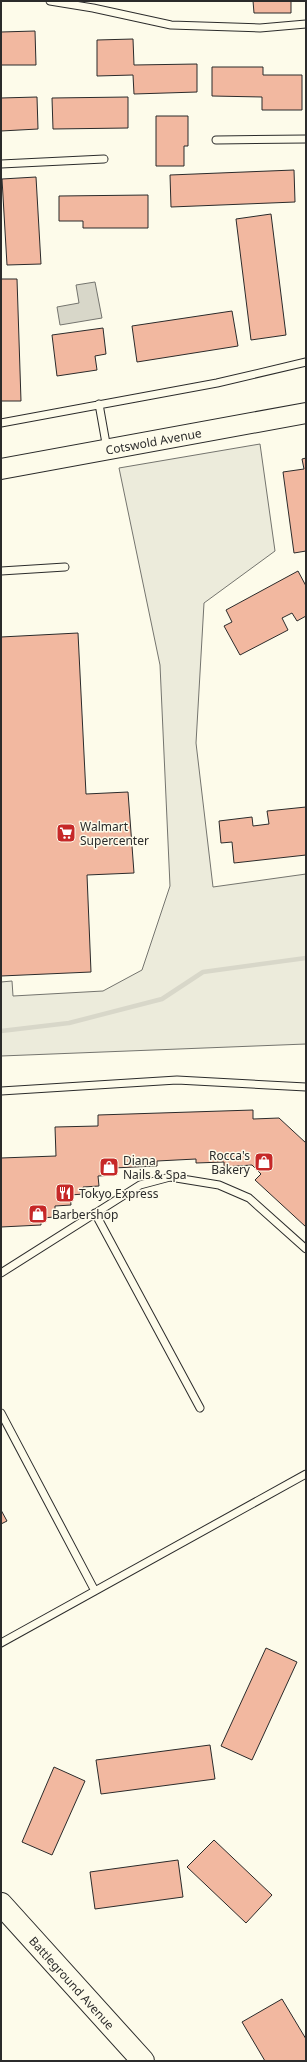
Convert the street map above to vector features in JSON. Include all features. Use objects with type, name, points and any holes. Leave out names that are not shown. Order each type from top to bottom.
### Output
[{"type":"main road","name":"Battleground Avenue","points":[[1,1904],[143,2061]]},
{"type":"street","name":"Cotswold Avenue","points":[[1,469],[306,413]]},
{"type":"lane","points":[[50,1],[171,24],[260,28],[306,24]]},
{"type":"lane","points":[[216,140],[306,140]]},
{"type":"lane","points":[[1,164],[104,159]]},
{"type":"lane","points":[[1,423],[217,383],[306,362]]},
{"type":"lane","points":[[99,404],[107,449]]},
{"type":"lane","points":[[1,571],[65,567]]},
{"type":"lane","points":[[1,1091],[177,1080],[306,1087]]},
{"type":"lane","points":[[1,1273],[140,1185],[170,1177],[219,1185],[249,1198],[306,1249]]},
{"type":"lane","points":[[96,1213],[200,1408]]},
{"type":"lane","points":[[2,1417],[95,1591]]},
{"type":"lane","points":[[1,1643],[306,1474]]},
{"type":"shaded area","points":[[95,282],[102,318],[60,325],[57,307],[79,303],[76,285]]},
{"type":"shaded area","points":[[260,444],[275,551],[204,603],[196,743],[213,887],[306,874],[306,1044],[1,1056],[1,982],[12,981],[13,996],[103,991],[142,970],[170,886],[160,665],[119,468]]},
{"type":"building","points":[[253,1],[291,1],[291,13],[254,13]]},
{"type":"building","points":[[35,31],[36,65],[1,65],[1,32]]},
{"type":"building","points":[[133,39],[134,65],[197,64],[197,92],[134,94],[133,75],[97,76],[97,40]]},
{"type":"building","points":[[212,67],[263,67],[263,75],[302,75],[302,110],[262,110],[262,97],[212,96]]},
{"type":"building","points":[[37,97],[38,129],[1,131],[1,98]]},
{"type":"building","points":[[128,97],[128,128],[53,129],[52,98]]},
{"type":"building","points":[[156,116],[188,116],[188,146],[184,146],[184,166],[156,166]]},
{"type":"building","points":[[294,170],[295,202],[171,207],[170,175]]},
{"type":"building","points":[[36,177],[41,264],[7,265],[2,179]]},
{"type":"building","points":[[148,195],[148,228],[83,228],[83,221],[59,221],[59,196]]},
{"type":"building","points":[[271,214],[286,335],[251,340],[236,219]]},
{"type":"building","points":[[1,279],[17,279],[21,401],[1,401]]},
{"type":"building","points":[[232,311],[238,346],[137,362],[132,326]]},
{"type":"building","points":[[103,328],[106,354],[95,356],[97,370],[57,376],[52,335]]},
{"type":"building","points":[[306,458],[306,551],[294,553],[283,472],[304,469],[302,459]]},
{"type":"building","points":[[298,571],[306,586],[306,616],[297,621],[292,613],[282,618],[288,630],[240,655],[224,626],[232,622],[226,610]]},
{"type":"building","name":"Walmart Supercenter","points":[[78,633],[86,794],[128,792],[134,873],[87,875],[91,972],[1,976],[1,637]]},
{"type":"building","points":[[306,807],[306,855],[234,863],[232,842],[221,843],[219,821],[252,817],[253,826],[269,824],[267,811]]},
{"type":"building","points":[[253,1110],[253,1119],[279,1118],[306,1143],[306,1227],[255,1180],[261,1174],[252,1165],[224,1167],[224,1162],[196,1163],[196,1159],[157,1161],[157,1166],[113,1168],[114,1175],[98,1176],[99,1186],[83,1187],[84,1194],[70,1195],[71,1205],[55,1206],[55,1217],[41,1218],[41,1225],[1,1227],[1,1158],[56,1156],[55,1127],[98,1126],[98,1115]]},
{"type":"building","points":[[1,1510],[7,1521],[1,1524]]},
{"type":"building","points":[[266,1648],[297,1662],[252,1760],[221,1746]]},
{"type":"building","points":[[210,1745],[215,1779],[101,1794],[96,1760]]},
{"type":"building","points":[[54,1767],[85,1781],[52,1855],[22,1842]]},
{"type":"building","points":[[214,1840],[272,1895],[246,1923],[187,1867]]},
{"type":"building","points":[[178,1860],[183,1897],[95,1909],[90,1872]]},
{"type":"building","points":[[282,1999],[306,2039],[306,2061],[265,2061],[242,2022]]},
{"type":"waterway","points":[[1,1031],[69,1023],[162,999],[203,972],[306,958]]},
{"type":"place","name":"Walmart Supercenter","points":[[66,833]]},
{"type":"place","name":"Rocca's Bakery","points":[[264,1162]]},
{"type":"place","name":"Diana Nails & Spa","points":[[109,1167]]},
{"type":"place","name":"Tokyo Express","points":[[65,1193]]},
{"type":"place","name":"Barbershop","points":[[38,1214]]}]
